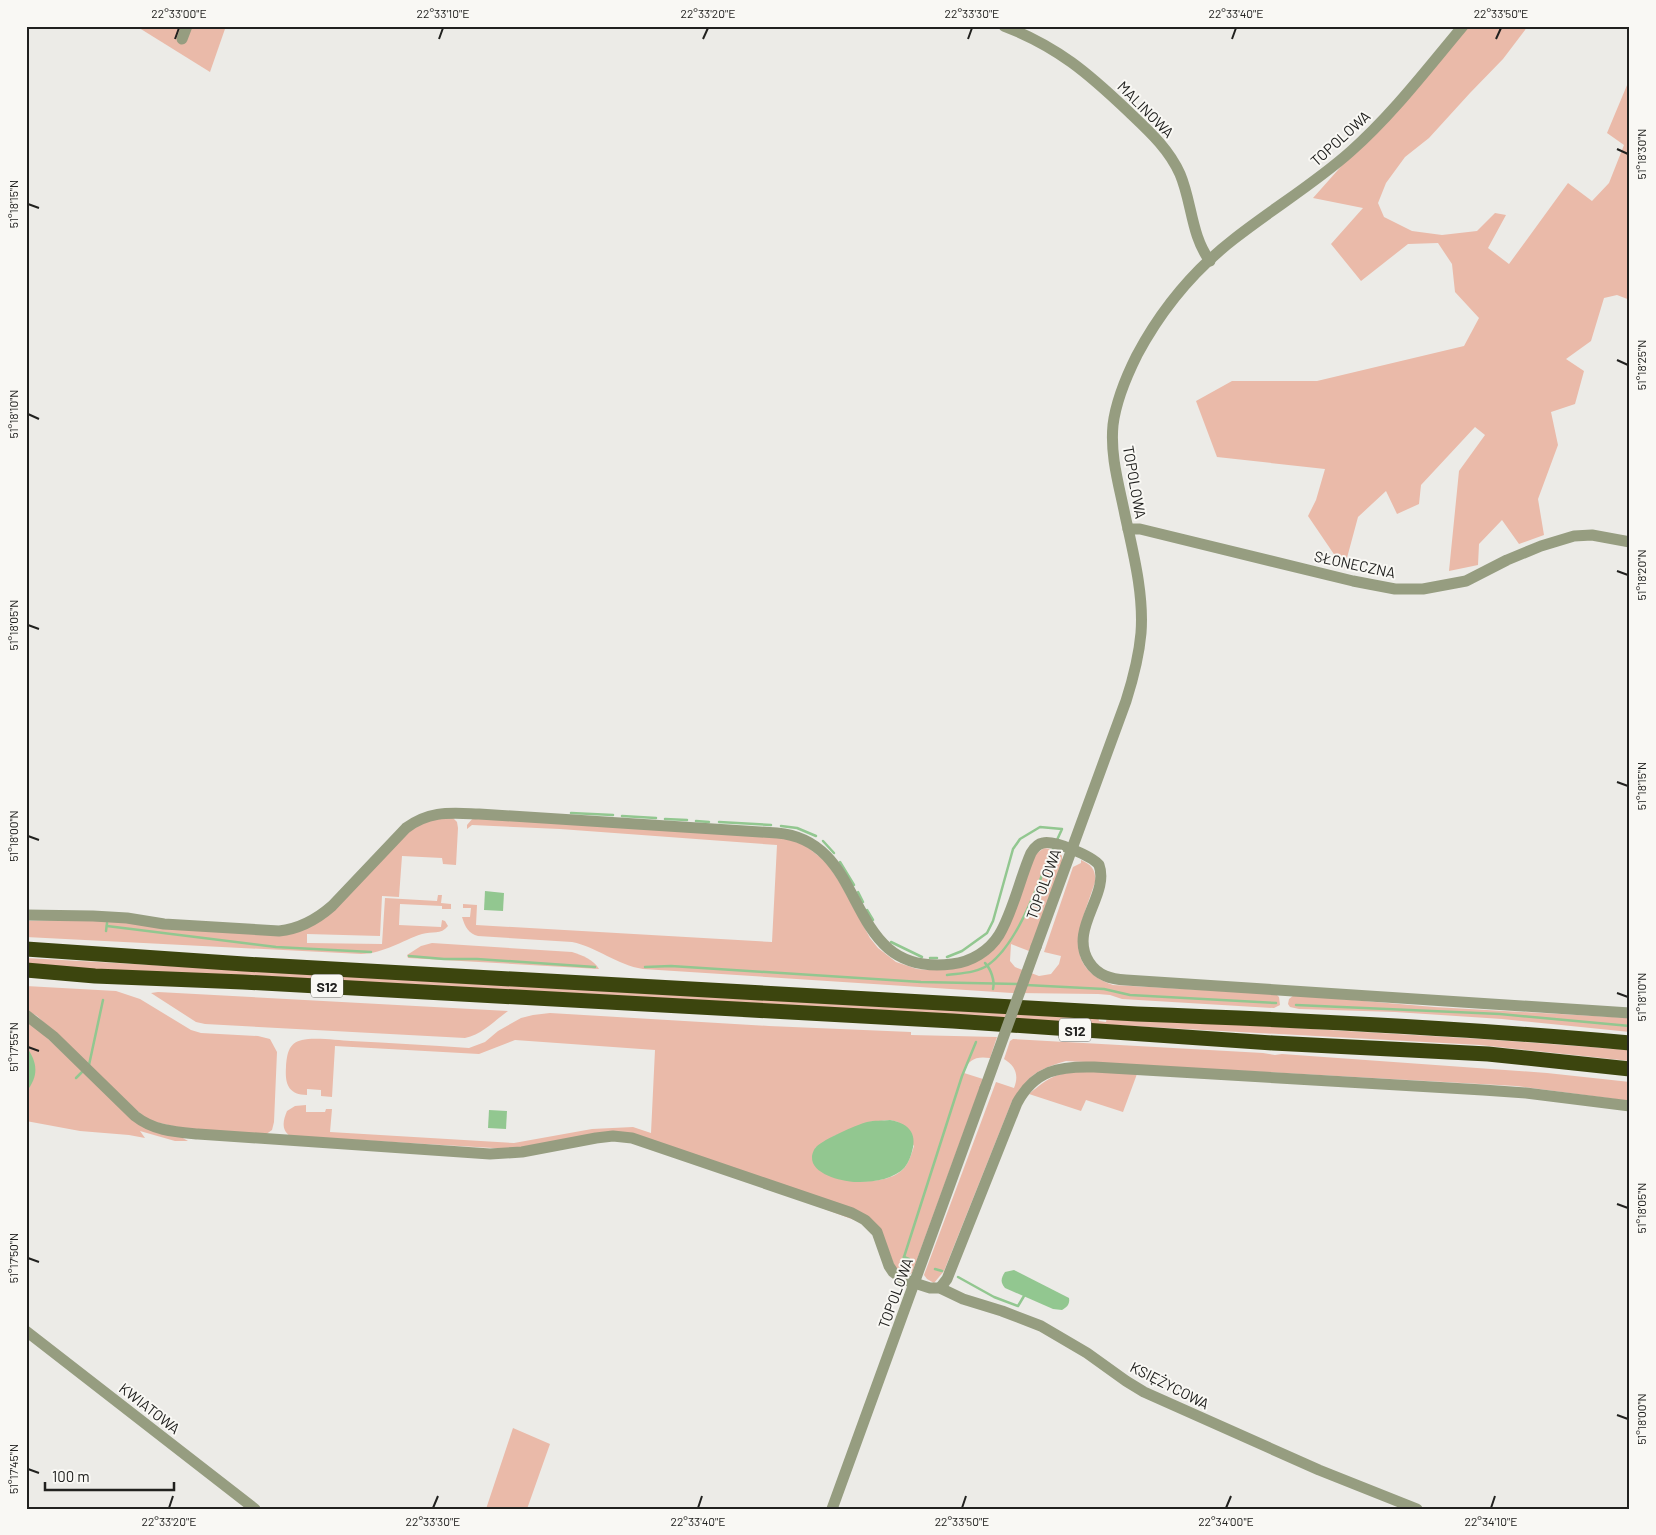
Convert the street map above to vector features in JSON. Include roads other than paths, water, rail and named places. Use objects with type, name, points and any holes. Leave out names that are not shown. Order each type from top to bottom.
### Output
[{"type":"highway","name":"S12","points":[[26,949],[244,964],[1118,1013],[1282,1019],[1483,1031],[1630,1043]]},
{"type":"highway","name":"S12","points":[[26,970],[95,976],[243,982],[953,1021],[1273,1043],[1488,1054],[1630,1069]]},
{"type":"street","points":[[182,39],[187,26]]},
{"type":"street","name":"MALINOWA","points":[[1004,26],[1044,44],[1072,62],[1101,86],[1158,141],[1170,157],[1179,174],[1189,202],[1200,245],[1210,260]]},
{"type":"street","name":"TOPOLOWA","points":[[832,1509],[1126,701],[1134,673],[1140,645],[1142,623],[1140,597],[1113,459],[1113,425],[1118,401],[1129,372],[1150,332],[1184,286],[1210,260],[1239,236],[1300,192],[1350,152],[1404,97],[1463,26]]},
{"type":"street","name":"SŁONECZNA","points":[[1128,529],[1140,529],[1353,581],[1395,589],[1423,589],[1466,581],[1507,560],[1541,546],[1574,536],[1592,536],[1630,542]]},
{"type":"street","points":[[26,915],[127,918],[174,925],[279,931],[293,929],[308,923],[326,912],[406,828],[420,819],[445,813],[488,815],[777,833],[799,836],[815,845],[830,858],[869,925],[886,947],[900,957],[918,963],[945,965],[961,963],[990,947],[1005,923],[1028,860],[1036,846],[1040,843],[1049,842],[1094,860],[1099,865],[1101,879],[1085,929],[1083,946],[1092,966],[1108,978],[1630,1013]]},
{"type":"street","name":"KSIĘŻYCOWA","points":[[26,1015],[53,1036],[135,1116],[146,1124],[159,1129],[198,1134],[490,1154],[522,1152],[613,1136],[632,1138],[859,1217],[869,1223],[877,1232],[889,1266],[902,1279],[933,1289],[940,1288],[962,1299],[1009,1314],[1053,1332],[1134,1386],[1170,1404],[1319,1470],[1417,1509]]},
{"type":"street","points":[[940,1288],[947,1279],[1017,1103],[1025,1090],[1034,1081],[1044,1074],[1057,1069],[1071,1066],[1094,1067],[1483,1090],[1526,1093],[1630,1106]]},
{"type":"street","name":"KWIATOWA","points":[[26,1331],[255,1509]]},
{"type":"waterway","points":[[571,813],[613,815]]},
{"type":"waterway","points":[[622,816],[656,818]]},
{"type":"waterway","points":[[665,819],[687,820]]},
{"type":"waterway","points":[[696,821],[709,822]]},
{"type":"waterway","points":[[719,822],[771,825]]},
{"type":"waterway","points":[[781,826],[797,828],[816,836]]},
{"type":"waterway","points":[[947,957],[962,951],[987,933],[993,921],[1013,849],[1020,839],[1040,827],[1062,829],[1057,840]]},
{"type":"waterway","points":[[823,841],[834,853]]},
{"type":"waterway","points":[[947,975],[979,970],[999,955],[1027,911],[1054,847]]},
{"type":"waterway","points":[[840,862],[854,885]]},
{"type":"waterway","points":[[858,892],[863,902]]},
{"type":"waterway","points":[[867,910],[873,920]]},
{"type":"waterway","points":[[106,931],[107,923]]},
{"type":"waterway","points":[[107,926],[276,947],[371,952]]},
{"type":"waterway","points":[[891,942],[922,957]]},
{"type":"waterway","points":[[409,956],[595,967]]},
{"type":"waterway","points":[[930,958],[937,958]]},
{"type":"waterway","points":[[985,963],[992,975],[993,989]]},
{"type":"waterway","points":[[645,967],[671,966],[921,982],[1018,984]]},
{"type":"waterway","points":[[1026,985],[1104,989],[1130,995],[1276,1003]]},
{"type":"waterway","points":[[89,1065],[103,1000]]},
{"type":"waterway","points":[[1296,1005],[1500,1014],[1630,1026]]},
{"type":"waterway","points":[[902,1268],[962,1076],[976,1042]]},
{"type":"waterway","points":[[76,1078],[83,1071]]},
{"type":"waterway","points":[[904,1257],[909,1259]]},
{"type":"waterway","points":[[935,1269],[942,1271]]},
{"type":"waterway","points":[[958,1277],[994,1297],[1018,1306],[1024,1296]]}]
